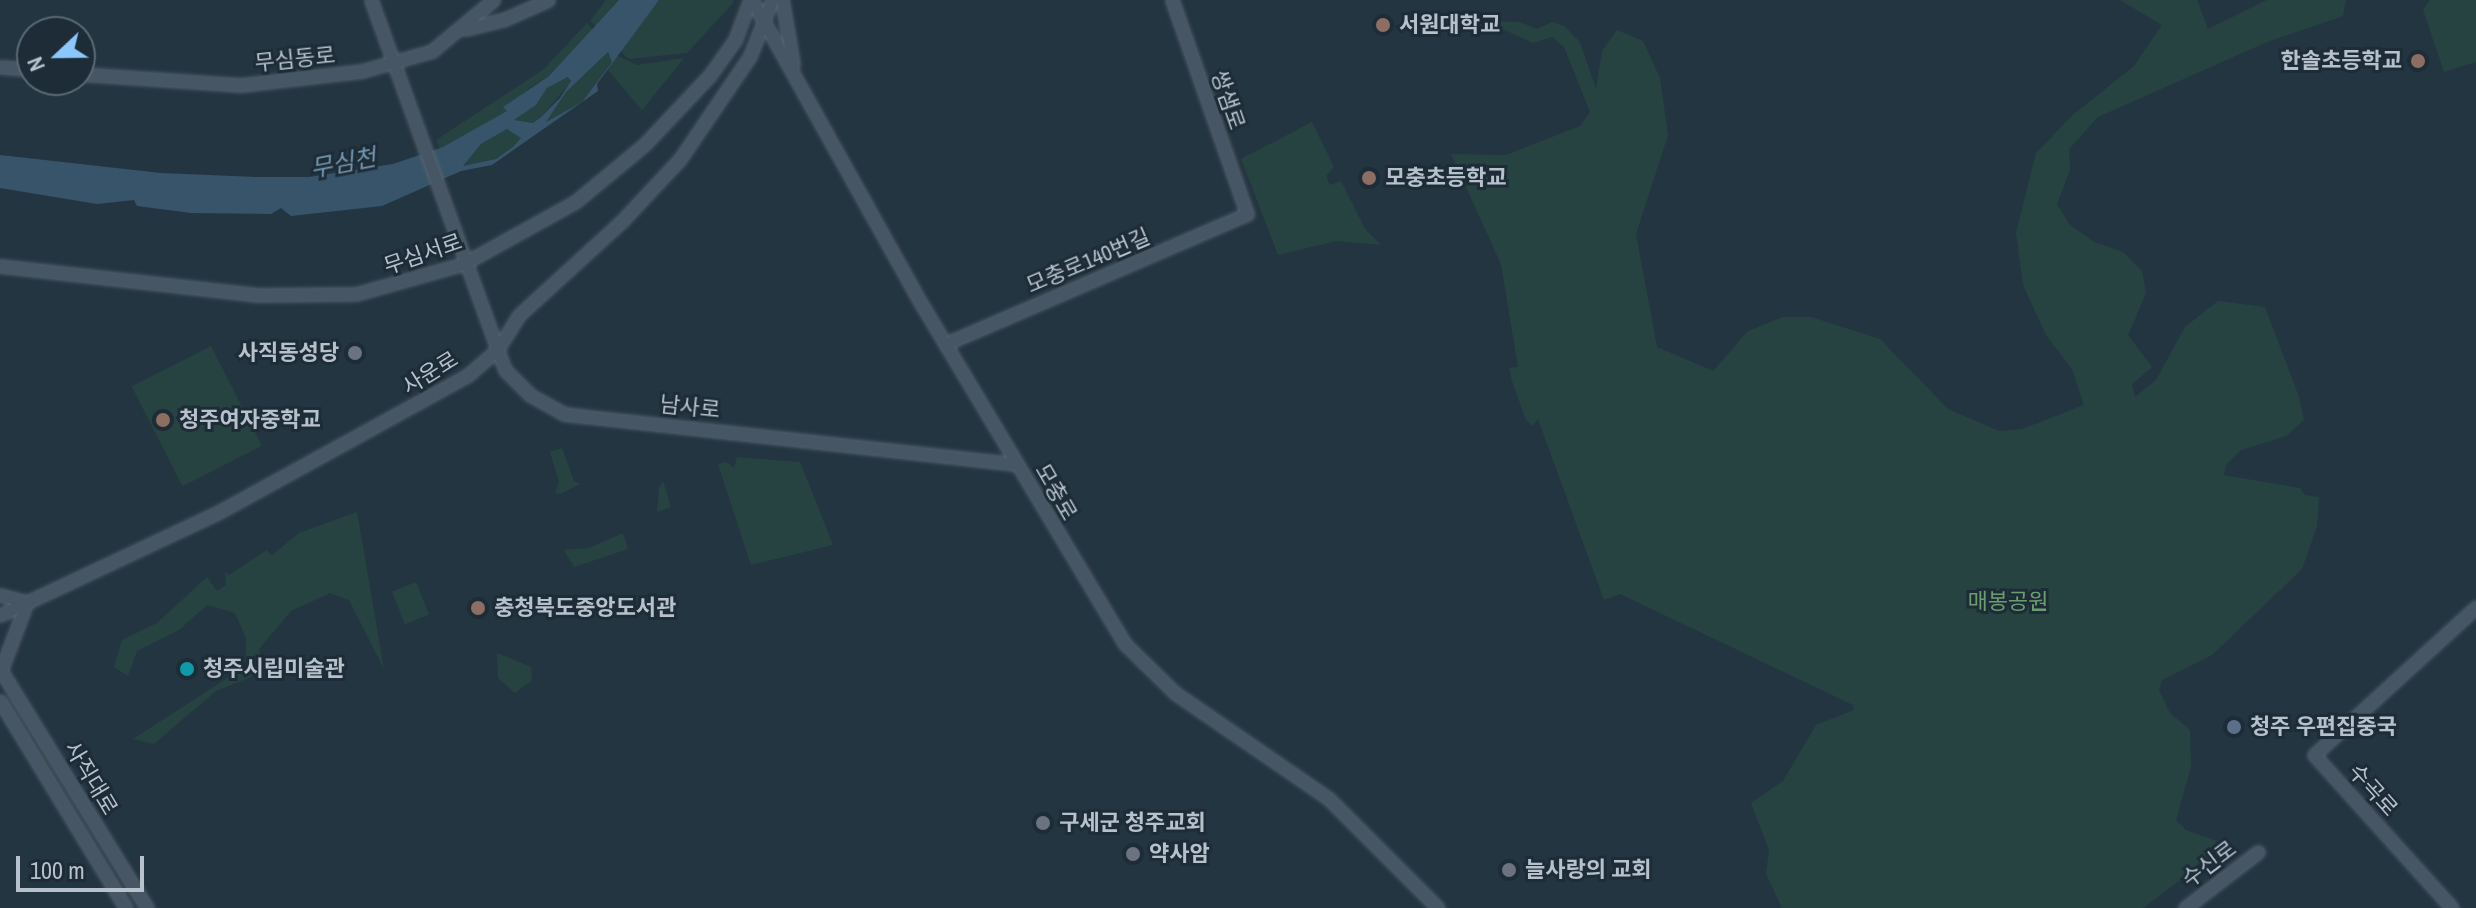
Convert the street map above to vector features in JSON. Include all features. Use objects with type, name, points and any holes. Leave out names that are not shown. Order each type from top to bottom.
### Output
[{"type":"street","points":[[371,0],[397,61]]},
{"type":"street","name":"무심동로","points":[[96,75],[241,85],[362,71],[432,51],[464,29],[493,0]]},
{"type":"street","points":[[464,29],[505,19],[548,0]]},
{"type":"street","name":"모충로","points":[[751,0],[945,344],[1110,622],[1142,664],[1187,701],[1323,794],[1438,908]]},
{"type":"street","name":"무심서로","points":[[0,266],[258,295],[356,294],[463,264],[575,202],[645,144],[710,75],[735,40],[751,0]]},
{"type":"street","points":[[764,23],[772,0]]},
{"type":"street","points":[[782,0],[799,83]]},
{"type":"street","name":"쌍샘로","points":[[1172,0],[1247,214]]},
{"type":"street","name":"사운로","points":[[0,615],[341,449],[468,375],[497,350],[519,315],[621,222],[680,159],[750,56],[764,23]]},
{"type":"street","name":"남사로","points":[[397,61],[463,264],[489,319],[497,350],[505,370],[530,395],[564,414],[1016,464]]},
{"type":"street","name":"모충로140번길","points":[[945,344],[1247,214]]},
{"type":"street","points":[[0,595],[27,602],[0,669]]},
{"type":"street","name":"수곡로","points":[[2451,907],[2314,755],[2476,607]]},
{"type":"street","name":"사직대로","points":[[0,669],[147,908]]},
{"type":"street","name":"사직대로","points":[[0,701],[126,908]]},
{"type":"street","name":"수신로","points":[[2185,908],[2258,852]]},
{"type":"green space","points":[[606,0],[619,0],[596,26],[590,21]]},
{"type":"green space","points":[[659,0],[734,2],[687,53],[629,59],[620,51]]},
{"type":"green space","name":"매봉공원","points":[[2120,0],[2197,0],[2208,29],[2267,0],[2346,0],[2343,16],[2267,42],[2098,117],[2069,149],[2070,170],[2057,204],[2069,224],[2094,242],[2123,252],[2142,271],[2146,293],[2128,335],[2152,367],[2132,384],[2135,397],[2156,380],[2185,327],[2218,301],[2265,307],[2299,397],[2304,420],[2286,436],[2241,450],[2226,465],[2224,475],[2300,488],[2305,495],[2319,497],[2317,526],[2302,569],[2212,655],[2162,680],[2159,690],[2170,713],[2190,730],[2191,767],[2176,820],[2186,830],[2217,841],[2191,872],[2143,908],[1782,908],[1766,874],[1769,850],[1751,803],[1783,781],[1816,725],[1854,710],[1853,705],[1620,594],[1604,600],[1538,419],[1532,426],[1526,420],[1512,381],[1509,368],[1518,367],[1501,264],[1451,154],[1506,155],[1580,126],[1590,112],[1564,47],[1552,37],[1533,43],[1485,21],[1520,22],[1537,29],[1552,22],[1564,26],[1580,42],[1596,89],[1602,51],[1617,30],[1643,41],[1660,78],[1668,135],[1636,234],[1657,347],[1713,371],[1748,331],[1783,317],[1811,317],[1880,339],[1948,409],[1999,431],[2022,429],[2084,405],[2072,369],[2046,335],[2023,285],[2016,233],[2036,153],[2074,114],[2134,66],[2162,25]]},
{"type":"green space","points":[[2430,0],[2476,0],[2476,62],[2444,72],[2423,10]]},
{"type":"green space","points":[[587,23],[593,29],[549,76],[529,88],[508,111],[440,149],[436,140],[544,69]]},
{"type":"green space","points":[[608,52],[612,62],[582,102],[545,123],[566,92]]},
{"type":"green space","points":[[616,55],[637,65],[684,58],[642,110],[608,70]]},
{"type":"green space","points":[[569,77],[571,82],[541,117],[533,123],[514,120],[536,105],[547,88]]},
{"type":"green space","points":[[1312,122],[1334,167],[1326,176],[1330,185],[1341,181],[1365,229],[1381,245],[1336,241],[1278,255],[1241,159]]},
{"type":"green space","points":[[507,129],[522,138],[514,147],[496,159],[463,166],[481,144]]},
{"type":"green space","points":[[211,346],[262,446],[183,486],[132,386]]},
{"type":"green space","points":[[562,448],[574,481],[580,484],[560,494],[555,493],[559,482],[550,452]]},
{"type":"green space","points":[[737,457],[800,462],[833,545],[751,565],[718,464],[726,462],[734,468]]},
{"type":"green space","points":[[663,481],[671,507],[657,512],[659,488]]},
{"type":"green space","points":[[357,512],[384,669],[349,600],[330,593],[291,611],[259,649],[262,667],[251,677],[216,691],[154,744],[133,739],[246,666],[246,638],[235,613],[207,605],[179,630],[137,651],[128,676],[114,667],[122,640],[157,623],[207,577],[217,591],[226,585],[225,572],[229,575],[267,550],[271,556],[299,533]]},
{"type":"green space","points":[[623,533],[628,549],[574,567],[564,550],[589,548]]},
{"type":"green space","points":[[416,582],[429,614],[405,624],[392,592]]},
{"type":"green space","points":[[497,653],[531,667],[532,680],[515,693],[498,678]]},
{"type":"water","points":[[619,0],[659,0],[597,84],[598,91],[492,165],[461,171],[382,206],[291,216],[281,208],[271,214],[191,213],[137,206],[134,200],[97,204],[0,188],[0,155],[161,173],[256,177],[309,177],[393,164],[443,147],[507,111],[503,107],[549,76]],"holes":[[[608,52],[612,62],[582,102],[546,122],[566,92]],[[568,77],[571,81],[560,98],[533,123],[514,120],[536,105],[547,88]],[[507,129],[521,138],[496,159],[463,166],[481,144]]]},
{"type":"place","name":"서원대학교","points":[[1383,25]]},
{"type":"place","name":"한솔초등학교","points":[[2418,61]]},
{"type":"place","name":"모충초등학교","points":[[1369,178]]},
{"type":"place","name":"사직동성당","points":[[355,353]]},
{"type":"place","name":"청주여자중학교","points":[[163,420]]},
{"type":"place","name":"충청북도중앙도서관","points":[[478,608]]},
{"type":"place","name":"청주시립미술관","points":[[187,669]]},
{"type":"place","name":"청주 우편집중국","points":[[2234,727]]},
{"type":"place","name":"구세군 청주교회","points":[[1043,823]]},
{"type":"place","name":"약사암","points":[[1133,854]]},
{"type":"place","name":"늘사랑의 교회","points":[[1509,870]]},
{"type":"water label","name":"무심천","points":[[343,163]]}]
